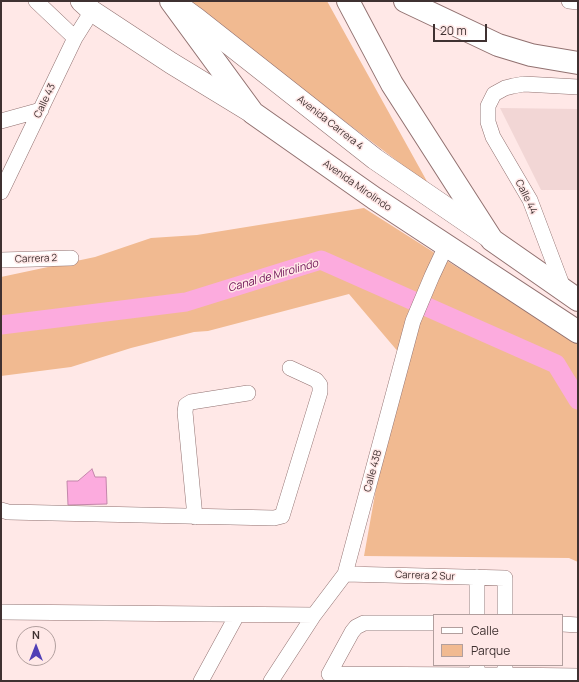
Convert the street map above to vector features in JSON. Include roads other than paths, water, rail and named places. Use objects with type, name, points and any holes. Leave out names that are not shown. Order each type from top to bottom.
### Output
[{"type":"main road","name":"Avenida Mirolindo","points":[[172,1],[253,113],[374,198],[578,332]]},
{"type":"main road","name":"Avenida Carrera 4","points":[[172,1],[196,18],[376,159],[492,240]]},
{"type":"main road","points":[[405,1],[498,45],[531,55],[578,63]]},
{"type":"main road","points":[[87,6],[171,63],[253,113]]},
{"type":"main road","points":[[352,8],[392,84],[492,240],[571,295]]},
{"type":"street","points":[[36,1],[75,38]]},
{"type":"street","points":[[570,1],[578,2]]},
{"type":"street","name":"Calle 43","points":[[1,192],[75,38],[87,6]]},
{"type":"street","name":"Calle 44","points":[[571,295],[530,200],[493,137],[488,122],[488,106],[494,94],[504,88],[524,84],[578,88]]},
{"type":"street","points":[[1,121],[41,110]]},
{"type":"street","name":"Calle 43B","points":[[272,681],[314,615],[345,574],[413,321],[428,283],[446,246]]},
{"type":"street","name":"Carrera 2","points":[[1,260],[71,258]]},
{"type":"street","points":[[1,510],[8,512],[195,517],[274,518],[282,516],[320,392],[320,385],[316,380],[290,368]]},
{"type":"street","points":[[195,517],[185,412],[186,405],[191,402],[248,393]]},
{"type":"street","name":"Carrera 2 Sur","points":[[345,574],[505,578],[504,614]]},
{"type":"street","points":[[477,577],[477,614]]},
{"type":"street","points":[[1,612],[314,615]]},
{"type":"street","points":[[201,681],[237,615]]},
{"type":"street","points":[[433,623],[364,623],[356,627],[352,632],[329,674],[505,670],[578,676]]},
{"type":"street","points":[[563,624],[578,625]]},
{"type":"waterway","name":"Canal de Mirolindo","points":[[1,325],[186,302],[321,260],[556,364],[578,400]]}]
